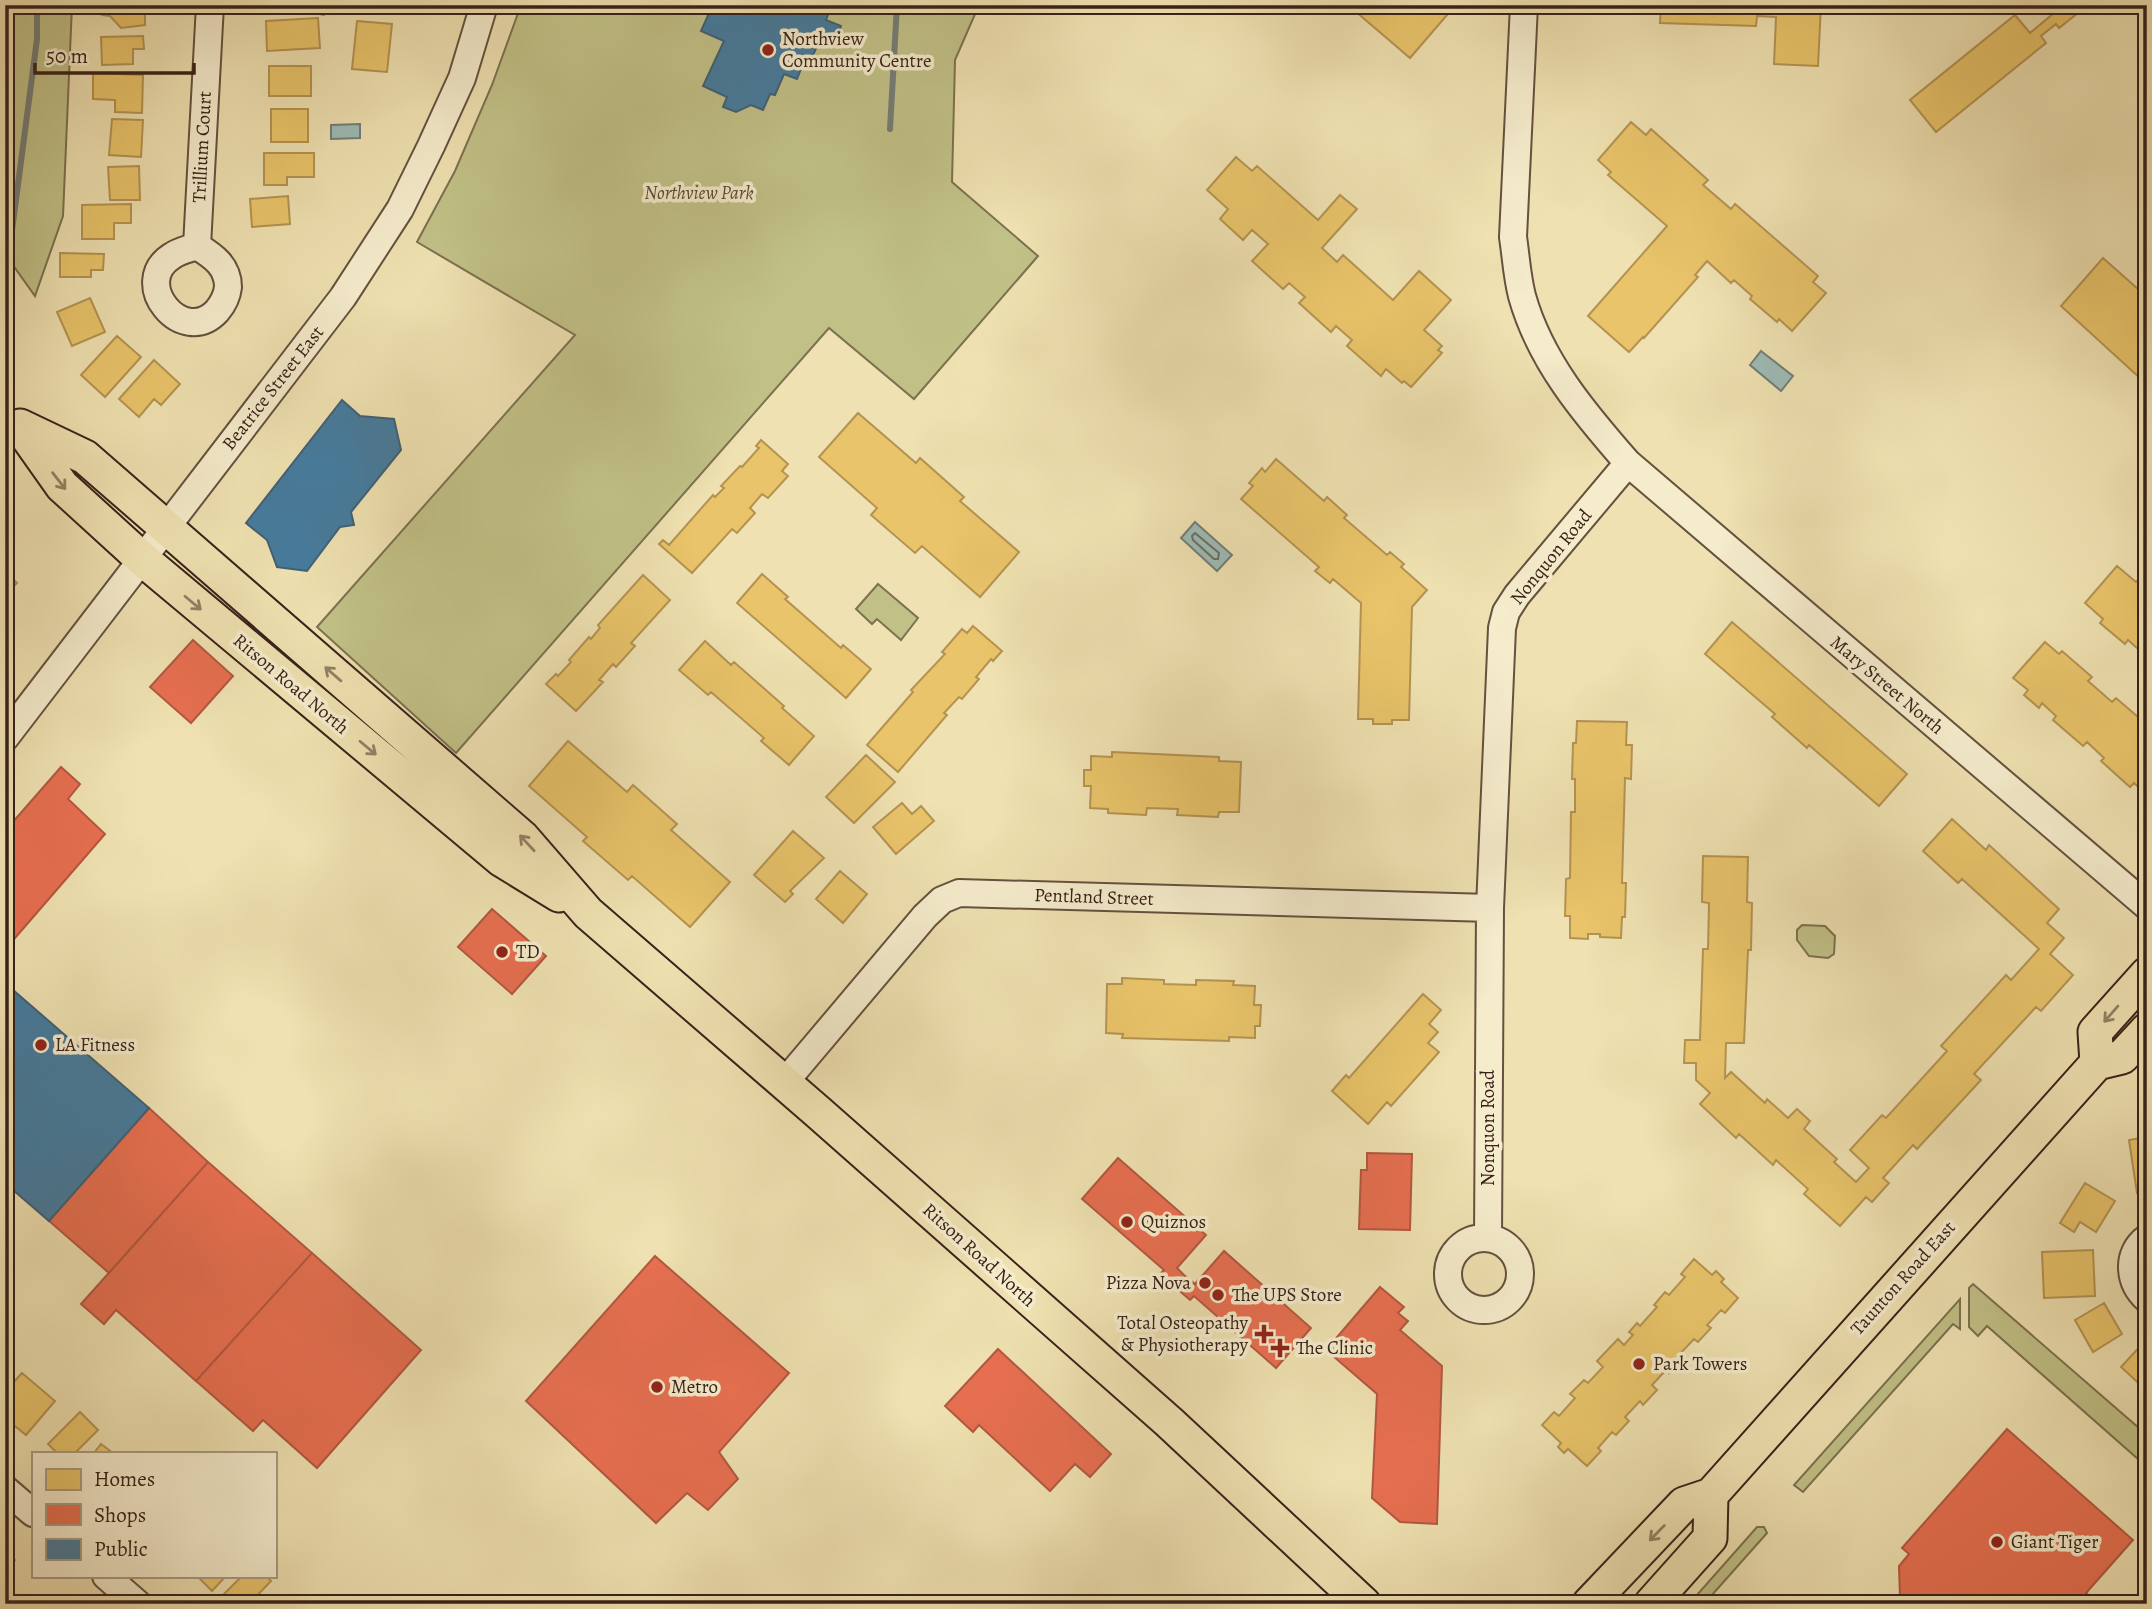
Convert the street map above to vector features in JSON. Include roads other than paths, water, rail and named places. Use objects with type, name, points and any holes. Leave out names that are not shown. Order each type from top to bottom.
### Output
[{"type":"main road","name":"Ritson Road North","points":[[13,419],[85,457],[523,838],[588,913],[1169,1422],[1364,1604]]},
{"type":"main road","name":"Ritson Road North","points":[[13,419],[62,486],[141,558],[502,860],[588,913]]},
{"type":"main road","points":[[2097,1063],[2095,1032],[2147,974]]},
{"type":"main road","name":"Taunton Road East","points":[[1589,1604],[1684,1504],[1711,1495],[2097,1063],[2122,1057],[2147,1030]]},
{"type":"main road","points":[[1651,1604],[1710,1538],[1711,1495]]},
{"type":"street","name":"Trillium Court","points":[[197,246],[210,5]]},
{"type":"street","name":"Beatrice Street East","points":[[5,738],[141,558],[316,335],[400,209],[462,78],[484,5]]},
{"type":"street","points":[[1524,5],[1513,237],[1523,298],[1544,348],[1570,394],[1628,463]]},
{"type":"street","name":"Mary Street North","points":[[1628,463],[2147,906]]},
{"type":"street","name":"Nonquon Road","points":[[1488,1238],[1490,908],[1502,628],[1506,612],[1517,595],[1628,463]]},
{"type":"street","name":"Pentland Street","points":[[784,1083],[925,916],[942,900],[959,893],[1490,908]]},
{"type":"street","points":[[2147,1238],[2140,1243],[2132,1261],[2133,1280],[2147,1300]]},
{"type":"street","points":[[5,1489],[32,1512]]},
{"type":"street","points":[[108,1578],[138,1604]]},
{"type":"water","points":[[360,124],[360,138],[331,139],[331,125]]},
{"type":"water","points":[[1761,351],[1793,376],[1781,391],[1750,365]]},
{"type":"water","points":[[1195,522],[1232,555],[1217,571],[1181,538]]},
{"type":"waterway","points":[[8,261],[37,39],[37,5]]},
{"type":"waterway","points":[[890,129],[897,5]]},
{"type":"place","name":"Northview Community Centre","points":[[768,50]]},
{"type":"place","name":"TD","points":[[502,952]]},
{"type":"place","name":"LA Fitness","points":[[41,1045]]},
{"type":"place","name":"Quiznos","points":[[1127,1222]]},
{"type":"place","name":"Pizza Nova","points":[[1205,1283]]},
{"type":"place","name":"The UPS Store","points":[[1218,1295]]},
{"type":"place","name":"Total Osteopathy & Physiotherapy","points":[[1264,1334]]},
{"type":"place","name":"The Clinic","points":[[1280,1348]]},
{"type":"place","name":"Park Towers","points":[[1639,1364]]},
{"type":"place","name":"Metro","points":[[657,1387]]},
{"type":"place","name":"Giant Tiger","points":[[1997,1542]]},
{"type":"park label","name":"Northview Park","points":[[699,193]]}]
